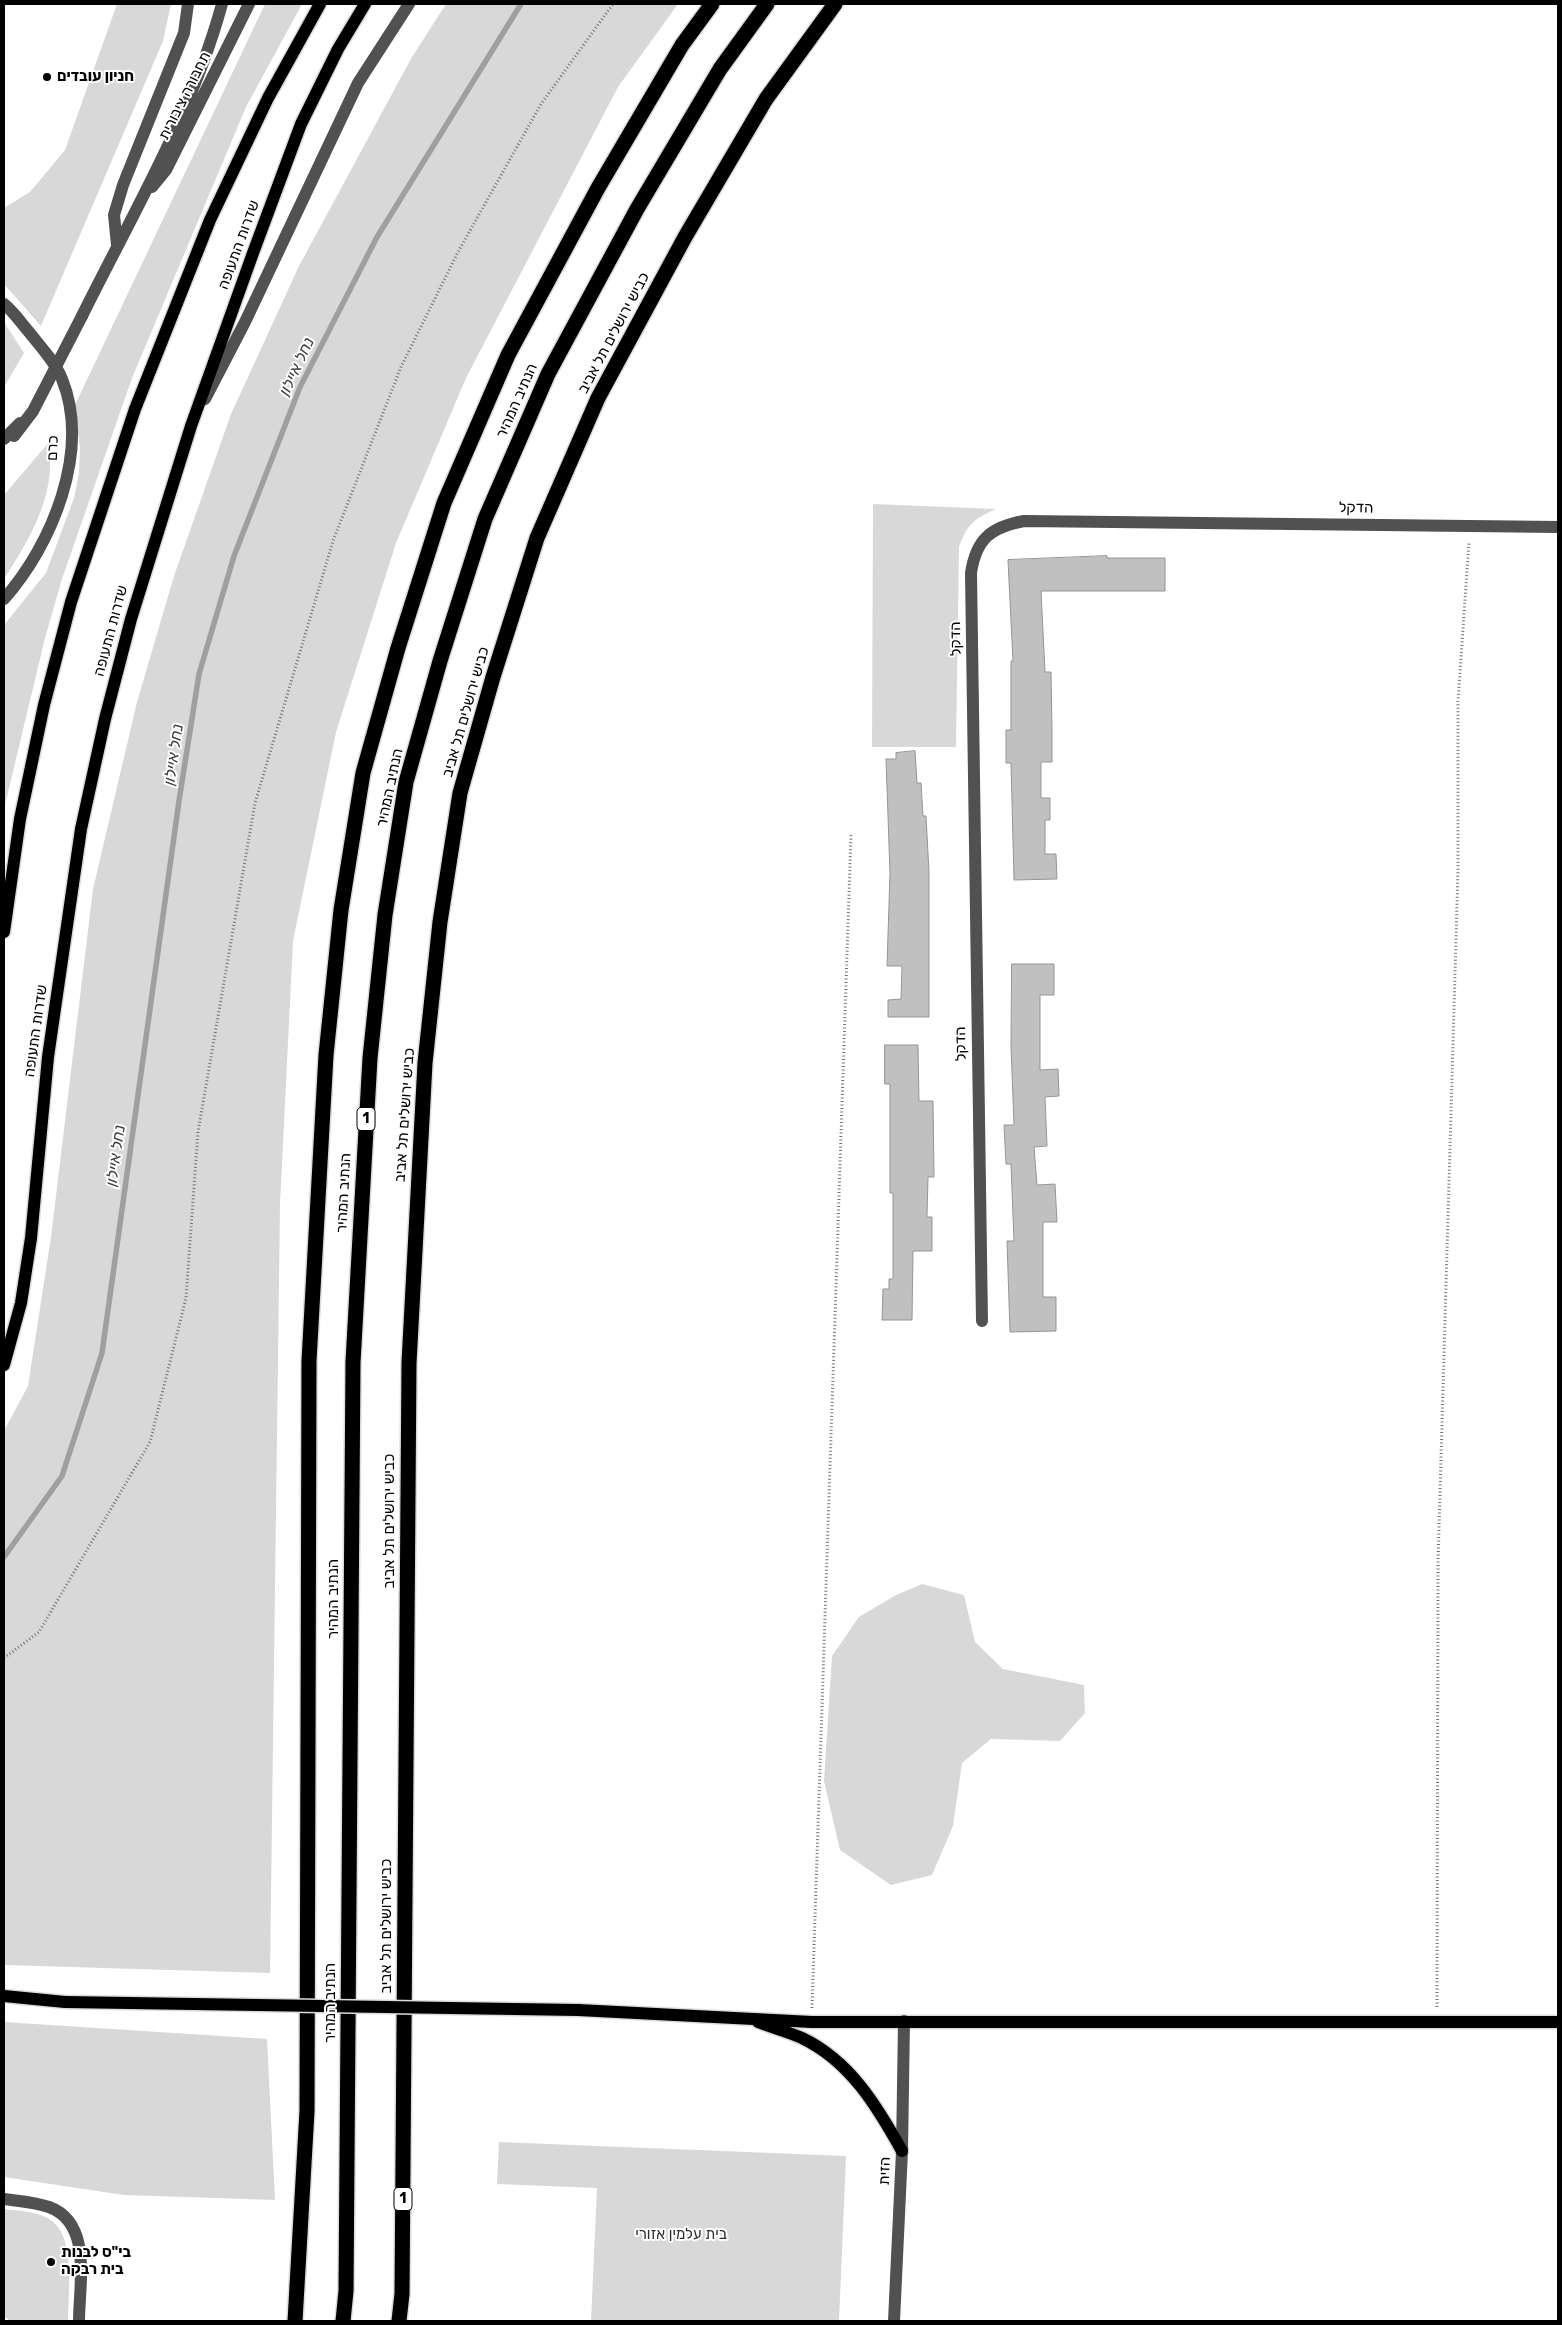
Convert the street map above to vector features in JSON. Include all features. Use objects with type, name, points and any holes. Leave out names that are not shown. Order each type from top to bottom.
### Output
[{"type":"highway","points":[[295,2321],[307,2111],[309,1351],[326,1055],[341,910],[363,773],[398,648],[444,504],[508,355],[598,188],[682,45],[712,4]]},
{"type":"highway","name":"הנתיב המהיר","points":[[343,2321],[346,2291],[353,1362],[370,1058],[385,915],[406,782],[440,661],[485,519],[548,374],[637,209],[720,69],[767,4]]},
{"type":"highway","name":"כביש ירושלים תל אביב","points":[[399,2321],[402,2294],[409,1363],[425,1063],[440,922],[460,794],[494,677],[538,538],[598,398],[685,236],[766,99],[835,4]]},
{"type":"main road","points":[[4,932],[20,819],[44,705],[71,602],[135,409],[210,220],[268,98],[320,4]]},
{"type":"main road","name":"שדרות התעופה","points":[[4,1365],[21,1303],[31,1238],[48,1057],[81,829],[105,719],[131,619],[191,426],[252,253],[301,124],[338,49],[365,4]]},
{"type":"main road","points":[[4,1996],[65,2002],[578,2010],[812,2022],[1437,2020],[1558,2022]]},
{"type":"main road","points":[[746,2018],[802,2038],[846,2069],[864,2089],[902,2151]]},
{"type":"street","points":[[117,245],[114,215],[118,200],[184,33],[188,4]]},
{"type":"street","points":[[4,449],[10,435],[33,411],[142,198],[188,98],[214,34],[222,4]]},
{"type":"street","name":"תחבורה ציבורית","points":[[142,198],[166,170],[249,4]]},
{"type":"street","points":[[191,426],[245,322],[358,83],[409,4]]},
{"type":"street","name":"כרם","points":[[4,304],[36,342],[62,379],[71,421],[68,469],[55,519],[38,552],[4,599]]},
{"type":"street","name":"הדקל","points":[[982,1321],[971,573],[974,557],[981,543],[991,532],[1004,525],[1024,521],[1558,527]]},
{"type":"street","name":"הזית","points":[[894,2321],[902,2151],[904,2021]]},
{"type":"street","points":[[4,2199],[50,2208],[65,2217],[71,2224],[79,2242],[80,2254],[79,2321]]},
{"type":"path","points":[[4,1658],[39,1632],[150,1442],[186,1298],[198,1132],[255,803],[333,541],[401,367],[458,252],[541,104],[613,4]]},
{"type":"path","points":[[1437,2020],[1438,1563],[1458,870],[1458,701],[1469,526]]},
{"type":"path","points":[[812,2022],[851,834]]},
{"type":"green space","points":[[117,4],[171,4],[163,41],[41,326],[4,284],[4,208],[30,192],[65,150]]},
{"type":"green space","points":[[265,4],[302,4],[246,107],[132,378],[62,579],[45,638],[4,809],[4,625],[46,573],[74,498],[79,473],[80,448],[75,405]]},
{"type":"green space","points":[[446,4],[678,4],[618,87],[466,378],[396,543],[336,732],[293,941],[280,1204],[270,1973],[4,1965],[4,1431],[28,1386],[51,1237],[93,889],[137,702],[174,576],[231,414],[299,266],[412,57]]},
{"type":"green space","points":[[4,322],[24,353],[4,387]]},
{"type":"green space","points":[[50,441],[50,475],[42,507],[25,544],[4,579],[4,495]]},
{"type":"green space","points":[[873,504],[996,509],[972,523],[959,547],[956,747],[872,747]]},
{"type":"green space","points":[[922,1584],[964,1595],[975,1642],[1003,1669],[1084,1685],[1085,1713],[1060,1741],[991,1739],[962,1763],[953,1826],[932,1875],[891,1885],[840,1850],[824,1781],[832,1656],[859,1617],[896,1595]]},
{"type":"green space","points":[[4,2022],[267,2039],[275,2200],[124,2195],[4,2177]]},
{"type":"green space","name":"בית עלמין אזורי","points":[[499,2142],[846,2156],[839,2321],[591,2321],[597,2188],[497,2184]]},
{"type":"green space","points":[[4,2209],[41,2215],[52,2221],[60,2229],[68,2253],[68,2321],[10,2321],[4,2316]]},
{"type":"building","points":[[1107,556],[1107,558],[1165,558],[1165,591],[1041,591],[1045,672],[1051,672],[1052,762],[1041,762],[1041,798],[1050,798],[1050,820],[1045,820],[1045,854],[1056,854],[1057,879],[1014,880],[1011,763],[1006,763],[1006,730],[1011,730],[1011,661],[1013,661],[1008,560]]},
{"type":"building","points":[[915,751],[917,783],[921,783],[923,816],[926,816],[929,872],[929,1017],[888,1017],[888,1000],[901,999],[902,966],[887,966],[890,873],[886,759],[896,759],[896,753]]},
{"type":"building","points":[[1012,964],[1054,964],[1054,995],[1040,995],[1040,1070],[1058,1069],[1059,1096],[1045,1097],[1047,1146],[1034,1147],[1037,1185],[1055,1184],[1057,1222],[1043,1222],[1043,1297],[1056,1297],[1056,1331],[1010,1332],[1007,1241],[1014,1241],[1011,1164],[1006,1164],[1004,1125],[1014,1125],[1011,1046]]},
{"type":"building","points":[[885,1045],[918,1045],[919,1101],[933,1101],[934,1177],[928,1177],[927,1217],[932,1217],[932,1251],[913,1251],[912,1320],[882,1320],[883,1289],[889,1289],[889,1279],[893,1279],[893,1193],[890,1193],[890,1084],[885,1084]]},
{"type":"waterway","name":"נחל איילון","points":[[4,1557],[62,1476],[102,1353],[179,801],[199,674],[234,556],[300,387],[377,237],[521,4]]},
{"type":"place","name":"חניון עובדים","points":[[47,77]]},
{"type":"place","name":"בי\"ס לבנות בית רבקה","points":[[51,2262]]}]
